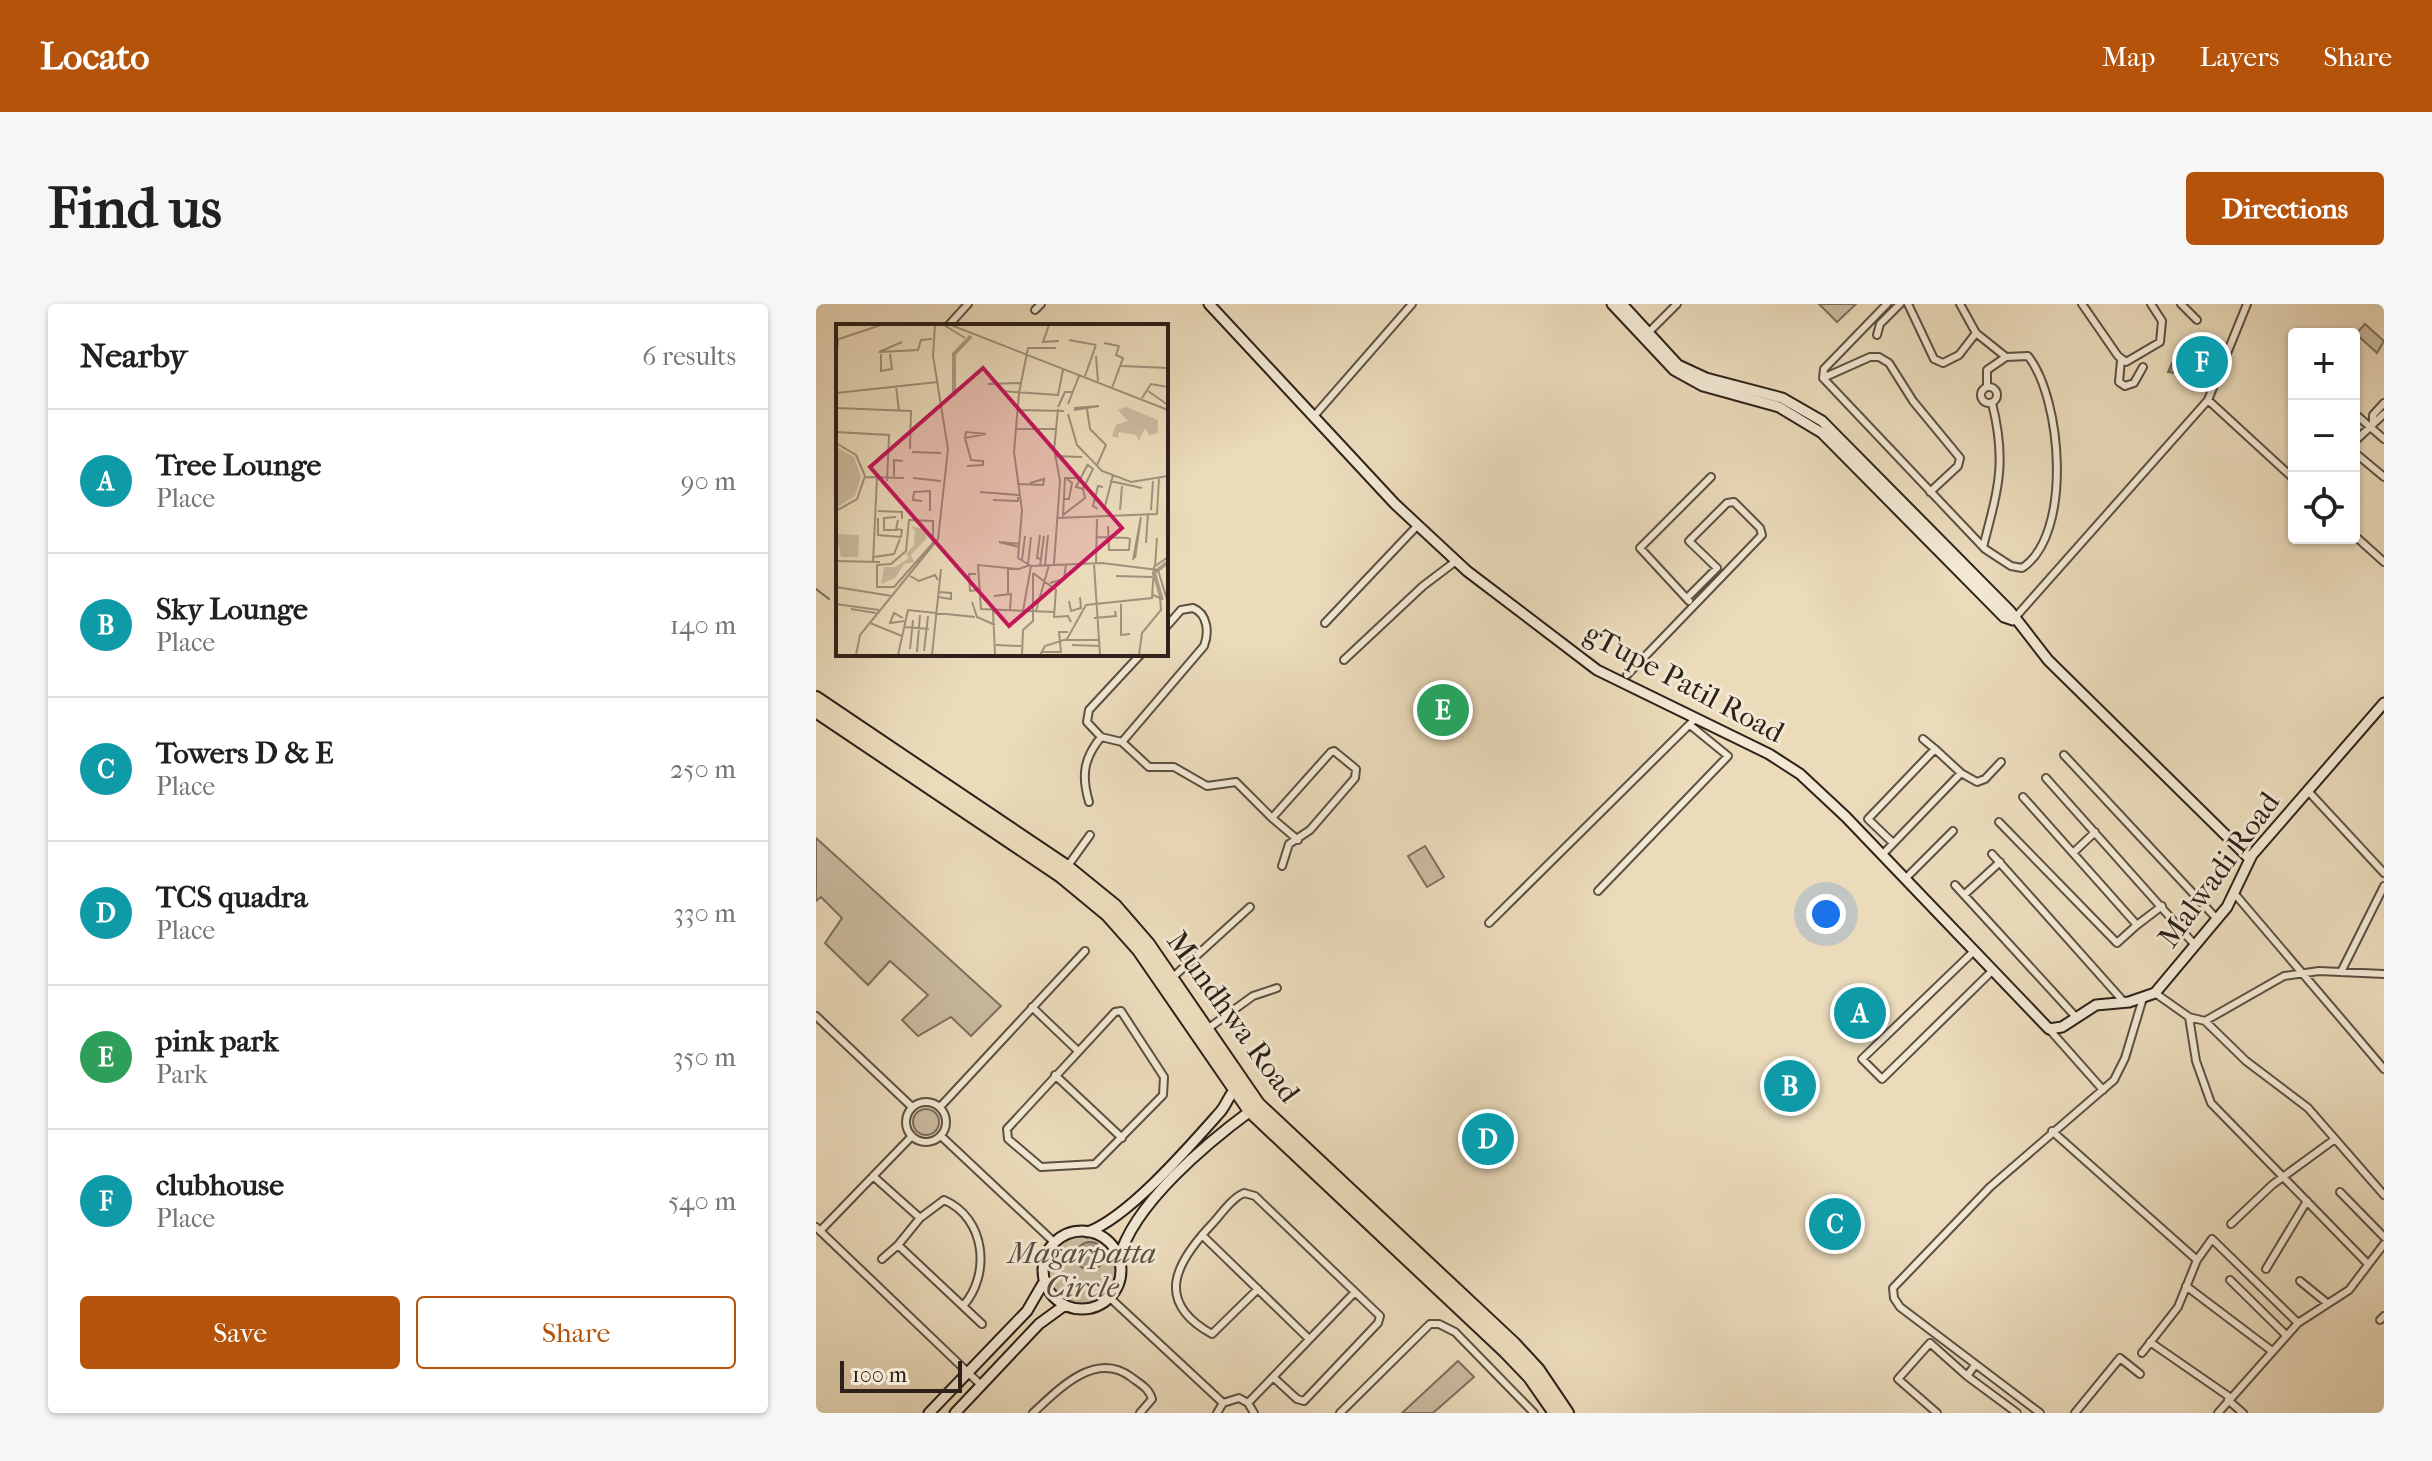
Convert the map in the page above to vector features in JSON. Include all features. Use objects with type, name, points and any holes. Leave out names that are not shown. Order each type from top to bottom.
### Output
[{"type":"highway","name":"Mundhwa Road","points":[[816,698],[1067,867],[1125,916],[1172,978],[1238,1086]]},
{"type":"highway","name":"Mundhwa Road","points":[[816,711],[1061,876],[1100,907],[1139,950],[1254,1108],[1506,1352],[1530,1377],[1555,1413]]},
{"type":"highway","name":"Mundhwa Road","points":[[1254,1108],[1514,1344],[1538,1370],[1567,1413]]},
{"type":"street","points":[[950,324],[968,304]]},
{"type":"street","points":[[1213,307],[1227,304]]},
{"type":"street","points":[[1315,415],[1412,304]]},
{"type":"street","points":[[1612,304],[1674,370],[1703,386],[1782,398],[1822,421],[1978,585],[2010,611],[2013,620],[2048,660],[2249,858]]},
{"type":"street","points":[[1622,304],[1678,365],[1752,395]]},
{"type":"street","points":[[1647,334],[1677,304]]},
{"type":"street","points":[[1887,304],[1824,369],[1823,378],[1983,547],[2011,566],[2022,568],[2032,562],[2046,537],[2057,489],[2058,464],[2046,394],[2036,366],[2028,356],[2006,357],[1987,370],[1987,387]]},
{"type":"street","points":[[1877,335],[1880,324],[1900,304]]},
{"type":"street","points":[[1908,304],[1934,359],[1943,363],[1959,355],[1976,333]]},
{"type":"street","points":[[1960,304],[1976,333],[2006,357]]},
{"type":"street","points":[[2082,304],[2121,360],[2119,382],[2125,386],[2134,383],[2143,367]]},
{"type":"street","points":[[2121,360],[2133,359],[2160,342],[2162,321],[2151,304]]},
{"type":"street","points":[[2181,304],[2197,320]]},
{"type":"street","points":[[2013,620],[2208,400],[2247,304]]},
{"type":"street","name":"gTupe Patil Road","points":[[1213,307],[1417,526],[1456,561],[1597,670],[1800,774],[1905,879],[1970,956],[2049,1029]]},
{"type":"street","points":[[1823,378],[1870,357],[1879,357],[1889,363],[1913,401],[1960,458],[1958,466],[1930,492]]},
{"type":"street","points":[[1983,547],[2001,476],[2002,449],[1992,403],[1997,393],[1987,387]]},
{"type":"street","points":[[1987,387],[1982,390],[1981,398],[1992,403]]},
{"type":"street","points":[[2208,400],[2288,473]]},
{"type":"street","points":[[2371,424],[2373,415],[2384,403]]},
{"type":"street","points":[[2360,436],[2384,414]]},
{"type":"street","points":[[2360,417],[2384,439]]},
{"type":"street","points":[[2360,457],[2384,477]]},
{"type":"street","points":[[1694,607],[1640,548],[1711,477]]},
{"type":"street","points":[[1627,675],[1762,535],[1760,528],[1734,502],[1727,503],[1689,541],[1717,568],[1687,598]]},
{"type":"street","points":[[1325,623],[1417,526]]},
{"type":"street","points":[[2360,540],[2384,562]]},
{"type":"street","points":[[1344,660],[1456,561]]},
{"type":"street","points":[[1122,742],[1204,646],[1208,635],[1205,620],[1193,608],[1181,610],[1168,625]]},
{"type":"street","points":[[1139,656],[1089,710],[1087,722],[1101,737],[1122,742],[1149,767],[1174,767],[1207,786],[1236,782],[1298,840]]},
{"type":"street","name":"Malwadi Road","points":[[2155,993],[2217,919],[2234,893],[2249,858],[2384,703]]},
{"type":"street","points":[[1489,923],[1693,721],[1728,756],[1598,891]]},
{"type":"street","points":[[1089,802],[1084,788],[1086,756],[1101,737]]},
{"type":"street","points":[[1923,739],[1961,773],[1981,782],[2001,762]]},
{"type":"street","points":[[1893,843],[1868,819],[1935,749]]},
{"type":"street","points":[[1272,818],[1331,752],[1334,751],[1356,769],[1355,778],[1298,840],[1289,844],[1282,866]]},
{"type":"street","points":[[2064,755],[2217,919]]},
{"type":"street","points":[[1882,855],[1961,773]]},
{"type":"street","points":[[2046,778],[2194,944]]},
{"type":"street","points":[[2308,790],[2384,873]]},
{"type":"street","points":[[2023,797],[2137,925]]},
{"type":"street","points":[[1999,822],[2117,943],[2162,906]]},
{"type":"street","points":[[1905,879],[1953,831]]},
{"type":"street","points":[[2073,853],[2095,832]]},
{"type":"street","points":[[1067,867],[1090,835]]},
{"type":"street","points":[[1992,854],[2124,1002]]},
{"type":"street","points":[[1964,895],[2000,862]]},
{"type":"street","points":[[1955,885],[2075,1016]]},
{"type":"street","points":[[2341,972],[2384,886]]},
{"type":"street","points":[[2234,893],[2384,1069]]},
{"type":"street","points":[[1172,978],[1250,907]]},
{"type":"street","points":[[940,1107],[1085,951]]},
{"type":"street","points":[[1970,956],[1862,1059],[1882,1079],[1989,973]]},
{"type":"street","points":[[2205,1021],[2284,976],[2300,972],[2384,974]]},
{"type":"street","points":[[1206,1030],[1253,996],[1277,988]]},
{"type":"street","points":[[2049,1029],[2062,1027],[2096,1005],[2124,1002],[2155,993],[2189,1017],[2205,1021],[2246,1061],[2308,1108],[2384,1195]]},
{"type":"street","points":[[2040,1413],[2028,1410],[1900,1307],[1894,1298],[1893,1288],[1990,1187],[2114,1080],[2125,1058],[2143,998]]},
{"type":"street","points":[[1032,1007],[1078,1051]]},
{"type":"street","points":[[1121,1011],[1164,1077],[1163,1095],[1095,1164],[1048,1169],[1037,1165],[1008,1139],[1007,1129],[1078,1051],[1115,1012],[1121,1011]]},
{"type":"street","points":[[816,1016],[912,1107]]},
{"type":"street","points":[[2189,1017],[2196,1061],[2211,1103],[2286,1176],[2367,1263]]},
{"type":"street","points":[[2049,1029],[2103,1090]]},
{"type":"street","points":[[1055,1075],[1122,1138]]},
{"type":"street","points":[[1238,1086],[1223,1108],[1107,1224],[1088,1232],[1067,1235],[1055,1243],[1045,1259],[1045,1280],[1049,1291],[1065,1305],[1087,1308],[1109,1297],[1119,1281],[1119,1259],[1125,1237],[1215,1136],[1254,1108]]},
{"type":"street","points":[[925,1101],[940,1107],[946,1123],[941,1136],[928,1142],[912,1136],[906,1120],[912,1107],[925,1101]]},
{"type":"street","points":[[2052,1131],[2197,1260]]},
{"type":"street","points":[[912,1136],[818,1229],[981,1385]]},
{"type":"street","points":[[941,1136],[1055,1243]]},
{"type":"street","points":[[2231,1224],[2335,1139]]},
{"type":"street","points":[[873,1176],[920,1218]]},
{"type":"street","points":[[2340,1192],[2384,1237]]},
{"type":"street","points":[[1258,1289],[1212,1334],[1176,1301],[1174,1290],[1183,1258],[1239,1195],[1250,1194],[1380,1319],[1324,1383],[1300,1402],[1273,1377]]},
{"type":"street","points":[[882,1259],[920,1218],[944,1200],[979,1233],[978,1286],[963,1306]]},
{"type":"street","points":[[2266,1269],[2307,1201]]},
{"type":"street","points":[[1088,1232],[1108,1241],[1119,1259]]},
{"type":"street","points":[[1202,1235],[1309,1339]]},
{"type":"street","points":[[2142,1353],[2178,1307],[2197,1260],[2212,1239],[2298,1323]]},
{"type":"street","points":[[2218,1413],[2298,1323],[2349,1290],[2384,1244]]},
{"type":"street","points":[[898,1245],[982,1324]]},
{"type":"street","points":[[929,1413],[1027,1311],[1045,1280]]},
{"type":"street","points":[[2230,1280],[2286,1335]]},
{"type":"street","points":[[2300,1281],[2327,1303]]},
{"type":"street","points":[[2186,1286],[2272,1351]]},
{"type":"street","points":[[1248,1403],[1355,1292]]},
{"type":"street","points":[[1109,1297],[1223,1403]]},
{"type":"street","points":[[955,1413],[1039,1324],[1065,1305]]},
{"type":"street","points":[[1340,1413],[1430,1324],[1455,1332],[1534,1413]]},
{"type":"street","points":[[2150,1342],[2230,1399],[2243,1413]]},
{"type":"street","points":[[1937,1413],[1898,1379],[1930,1343],[1967,1376],[2017,1413]]},
{"type":"street","points":[[2075,1413],[2120,1358],[2140,1374]]},
{"type":"street","points":[[1967,1376],[1975,1365]]},
{"type":"street","points":[[1033,1413],[1070,1378],[1111,1369],[1123,1371],[1149,1390],[1152,1399],[1140,1413]]},
{"type":"street","points":[[1217,1413],[1223,1403],[1239,1398],[1248,1403],[1254,1413]]},
{"type":"green space","points":[[1819,304],[1856,304],[1837,322]]},
{"type":"green space","points":[[2365,324],[2384,341],[2377,353],[2360,338],[2360,330]]},
{"type":"green space","points":[[816,838],[1001,1006],[971,1036],[951,1017],[918,1036],[902,1020],[928,995],[890,961],[868,985],[825,943],[842,918],[821,897],[816,901]]},
{"type":"green space","points":[[1425,846],[1444,877],[1427,887],[1408,856]]},
{"type":"green space","points":[[926,1109],[935,1113],[939,1122],[935,1131],[926,1135],[917,1131],[913,1122],[917,1113]]},
{"type":"green space","name":"Magarpatta Circle","points":[[1082,1236],[1106,1246],[1116,1270],[1106,1294],[1082,1304],[1058,1294],[1048,1270],[1058,1246]]},
{"type":"green space","points":[[1458,1361],[1474,1377],[1433,1413],[1402,1413]]},
{"type":"shaded area","points":[[2178,350],[2187,356],[2180,374],[2168,372]]},
{"type":"shaded area","points":[[1090,1242],[1100,1246],[1104,1256],[1100,1266],[1090,1270],[1080,1266],[1076,1256],[1080,1246]]},
{"type":"waterway","points":[[816,589],[829,599]]},
{"type":"place","name":"clubhouse","points":[[2202,362]]},
{"type":"place","name":"pink park","points":[[1443,710]]},
{"type":"place","name":"Tree Lounge","points":[[1860,1013]]},
{"type":"place","name":"Sky Lounge","points":[[1790,1086]]},
{"type":"place","name":"TCS quadra","points":[[1488,1139]]},
{"type":"place","name":"Towers D & E","points":[[1835,1224]]}]
